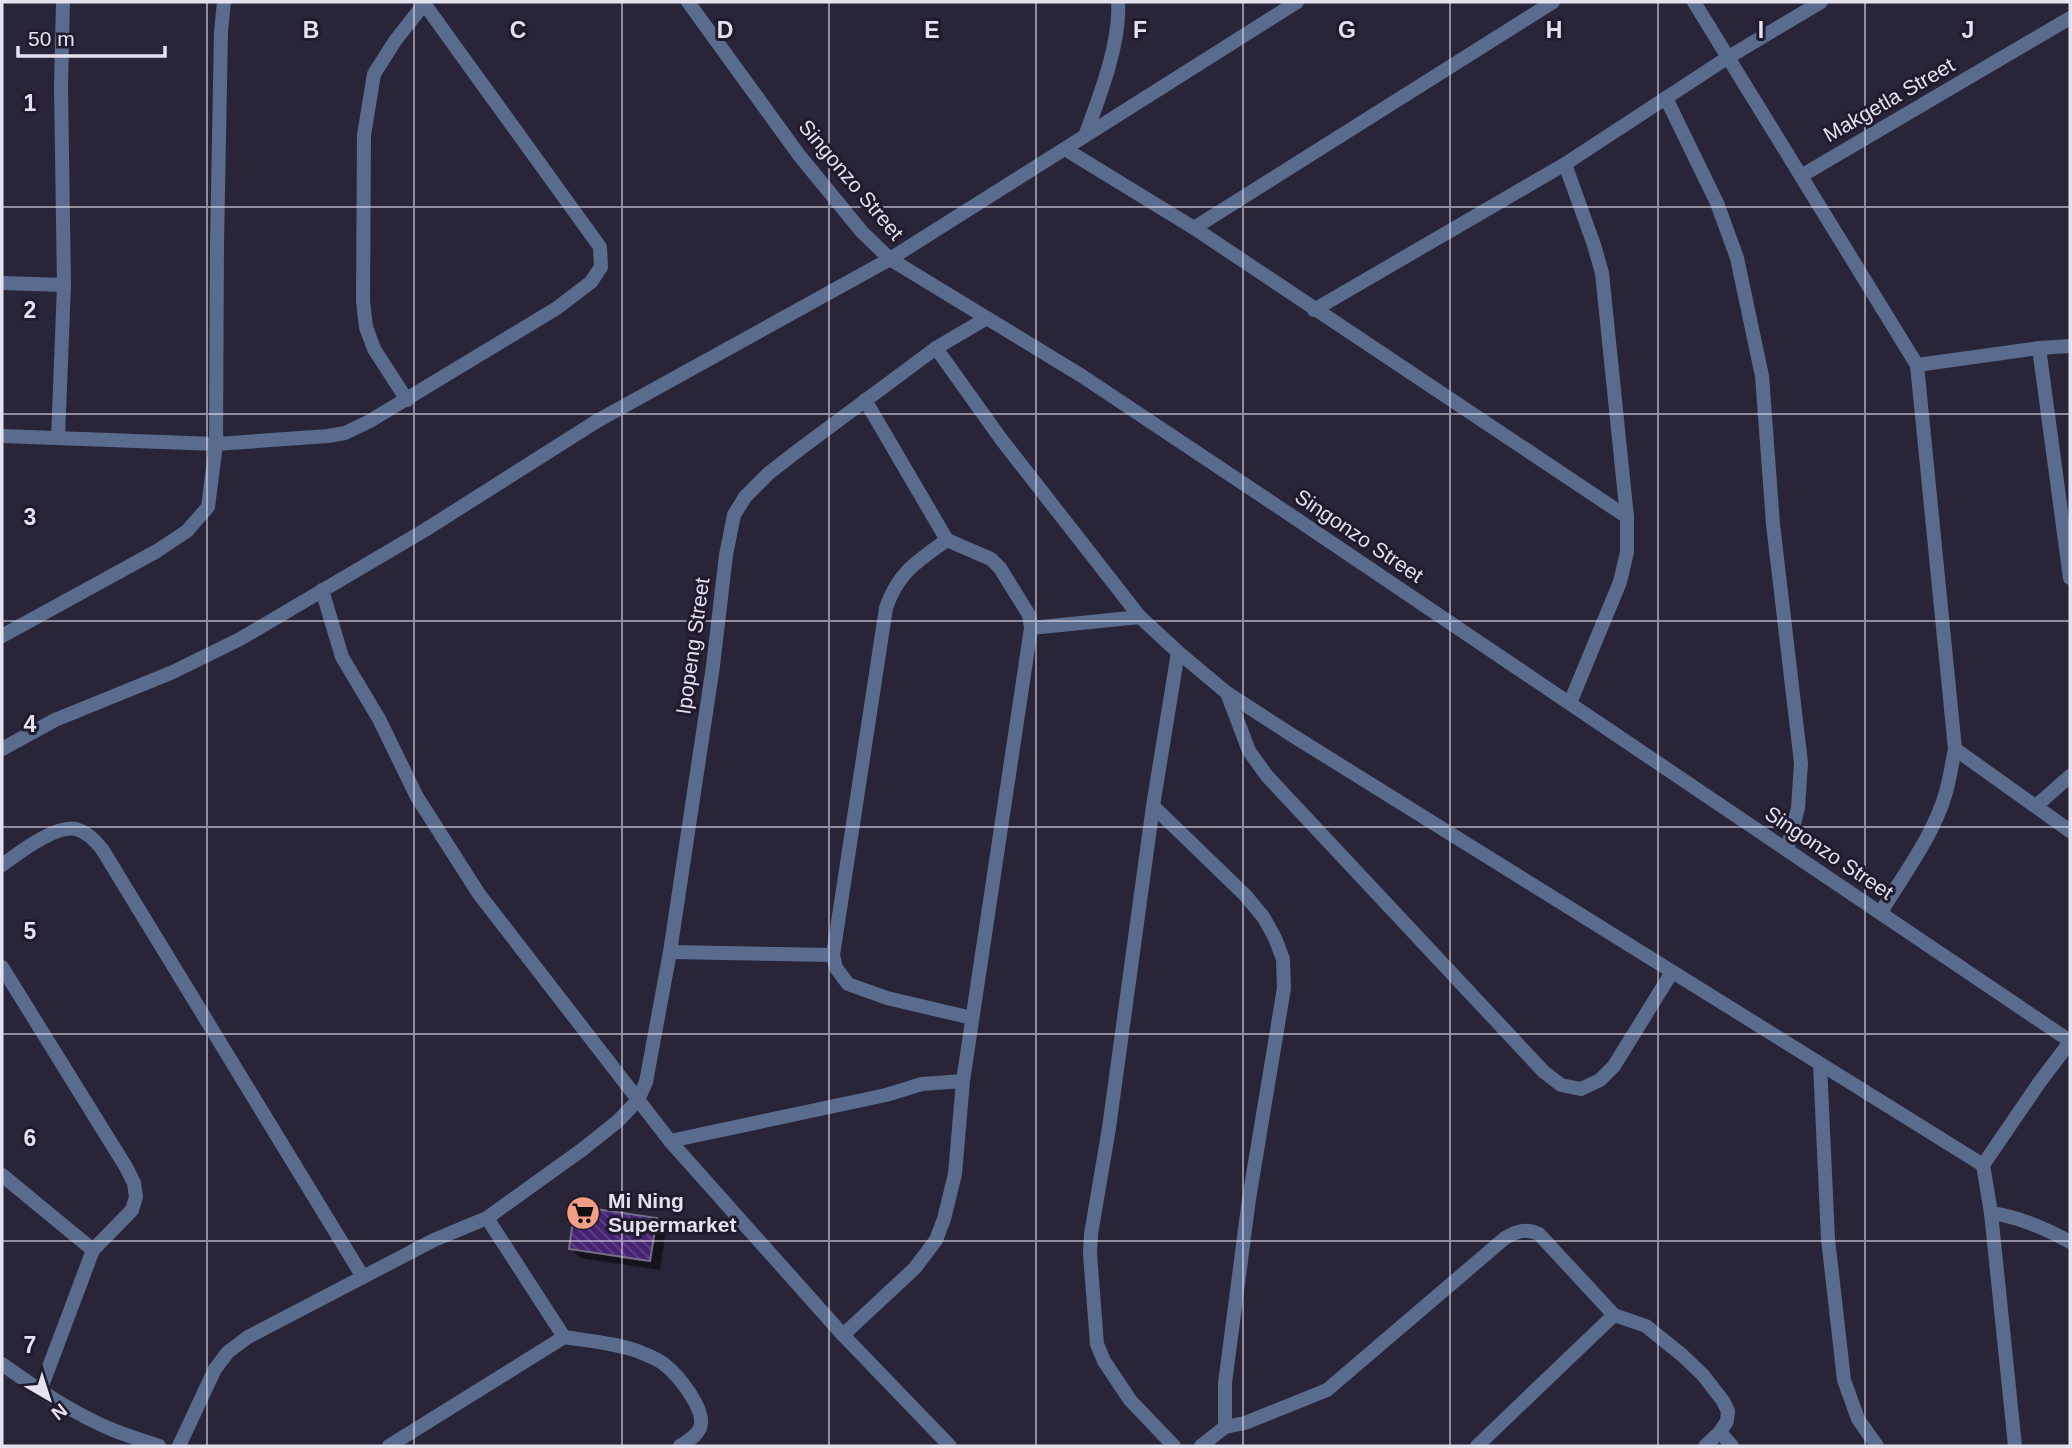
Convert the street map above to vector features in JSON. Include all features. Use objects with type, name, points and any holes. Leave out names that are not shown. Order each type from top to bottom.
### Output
[{"type":"street","points":[[58,438],[64,285],[61,87],[63,2]]},
{"type":"street","points":[[2,636],[157,551],[187,531],[208,507],[216,444],[217,244],[221,31],[224,2]]},
{"type":"street","name":"Singonzo Street","points":[[688,2],[799,155],[862,232],[890,259],[1104,391],[2070,1041]]},
{"type":"street","points":[[1085,136],[1099,98],[1113,45],[1119,16],[1118,2]]},
{"type":"street","points":[[2,749],[55,720],[192,664],[240,639],[425,530],[597,421],[890,259],[1297,2]]},
{"type":"street","points":[[1194,228],[1553,2]]},
{"type":"street","points":[[1694,2],[1917,365],[1955,749],[1940,809],[1881,912]]},
{"type":"street","points":[[1314,310],[1565,164],[1727,58],[1821,2]]},
{"type":"street","points":[[2,436],[216,444],[345,433],[407,400],[557,308],[590,282],[601,267],[600,247],[423,3],[374,74],[364,135],[363,301],[366,327],[374,349],[407,400]]},
{"type":"street","name":"Makgetla Street","points":[[1801,176],[2070,18]]},
{"type":"street","points":[[1666,98],[1717,204],[1737,258],[1762,376],[1773,524],[1801,763],[1798,808],[1787,850]]},
{"type":"street","points":[[1065,149],[1194,228],[1627,517]]},
{"type":"street","points":[[1565,164],[1602,273],[1627,517],[1627,552],[1620,582],[1570,703]]},
{"type":"street","points":[[2,283],[64,285]]},
{"type":"street","name":"Ipopeng Street","points":[[638,1100],[646,1083],[670,952],[734,514],[745,497],[769,473],[936,348],[987,318]]},
{"type":"street","points":[[1917,365],[2070,346]]},
{"type":"street","points":[[936,348],[1001,439],[1140,617],[1227,692],[1303,743],[1983,1165]]},
{"type":"street","points":[[2039,348],[2070,578]]},
{"type":"street","points":[[843,1335],[915,1268],[936,1240],[944,1219],[955,1174],[963,1081],[1031,628],[1029,615],[1000,568],[991,559],[947,540],[865,400]]},
{"type":"street","points":[[947,540],[904,573],[892,590],[886,608],[833,955],[836,968],[848,984],[887,998],[972,1018]]},
{"type":"street","points":[[322,590],[342,657],[379,719],[417,797],[479,894],[670,1141],[843,1335],[950,1446]]},
{"type":"street","points":[[1031,628],[1140,617]]},
{"type":"street","points":[[1174,1446],[1130,1400],[1112,1374],[1097,1344],[1090,1254],[1153,806],[1178,652]]},
{"type":"street","points":[[1227,692],[1249,751],[1267,776],[1544,1072],[1561,1085],[1581,1088],[1600,1080],[1614,1066],[1672,972]]},
{"type":"street","points":[[1955,749],[2070,831]]},
{"type":"street","points":[[2036,806],[2070,776]]},
{"type":"street","points":[[1153,806],[1246,895],[1264,918],[1283,959],[1284,988],[1255,1158],[1225,1382],[1225,1427]]},
{"type":"street","points":[[2,865],[44,838],[64,829],[75,829],[88,834],[102,849],[363,1277]]},
{"type":"street","points":[[670,952],[833,955]]},
{"type":"street","points":[[2,967],[126,1167],[134,1183],[136,1197],[132,1210],[93,1250],[40,1391]]},
{"type":"street","points":[[2015,1446],[1992,1213],[1983,1165],[2070,1041]]},
{"type":"street","points":[[1820,1064],[1828,1239],[1844,1380],[1858,1419],[1877,1446]]},
{"type":"street","points":[[670,1141],[886,1095],[922,1084],[963,1081]]},
{"type":"street","points":[[178,1446],[215,1369],[228,1352],[248,1337],[363,1277],[434,1240],[487,1217],[583,1149],[618,1121],[638,1100]]},
{"type":"street","points":[[2,1175],[93,1250]]},
{"type":"street","points":[[1992,1213],[2012,1216],[2043,1227],[2070,1242]]},
{"type":"street","points":[[487,1217],[564,1337]]},
{"type":"street","points":[[1201,1446],[1225,1427],[1245,1423],[1326,1390],[1505,1238],[1515,1232],[1532,1230],[1539,1234],[1614,1315],[1646,1326],[1682,1355],[1709,1382],[1728,1411],[1727,1421],[1720,1432],[1705,1446]]},
{"type":"street","points":[[1477,1446],[1614,1315]]},
{"type":"street","points":[[389,1446],[564,1337],[613,1345],[663,1363],[682,1383],[702,1418],[699,1430],[680,1446]]},
{"type":"street","points":[[2,1364],[40,1391],[112,1429],[159,1446]]},
{"type":"street","points":[[1720,1432],[1732,1446]]},
{"type":"building","points":[[575,1206],[657,1218],[650,1261],[569,1249]]},
{"type":"place","name":"Mi Ning Supermarket","points":[[583,1213]]}]
